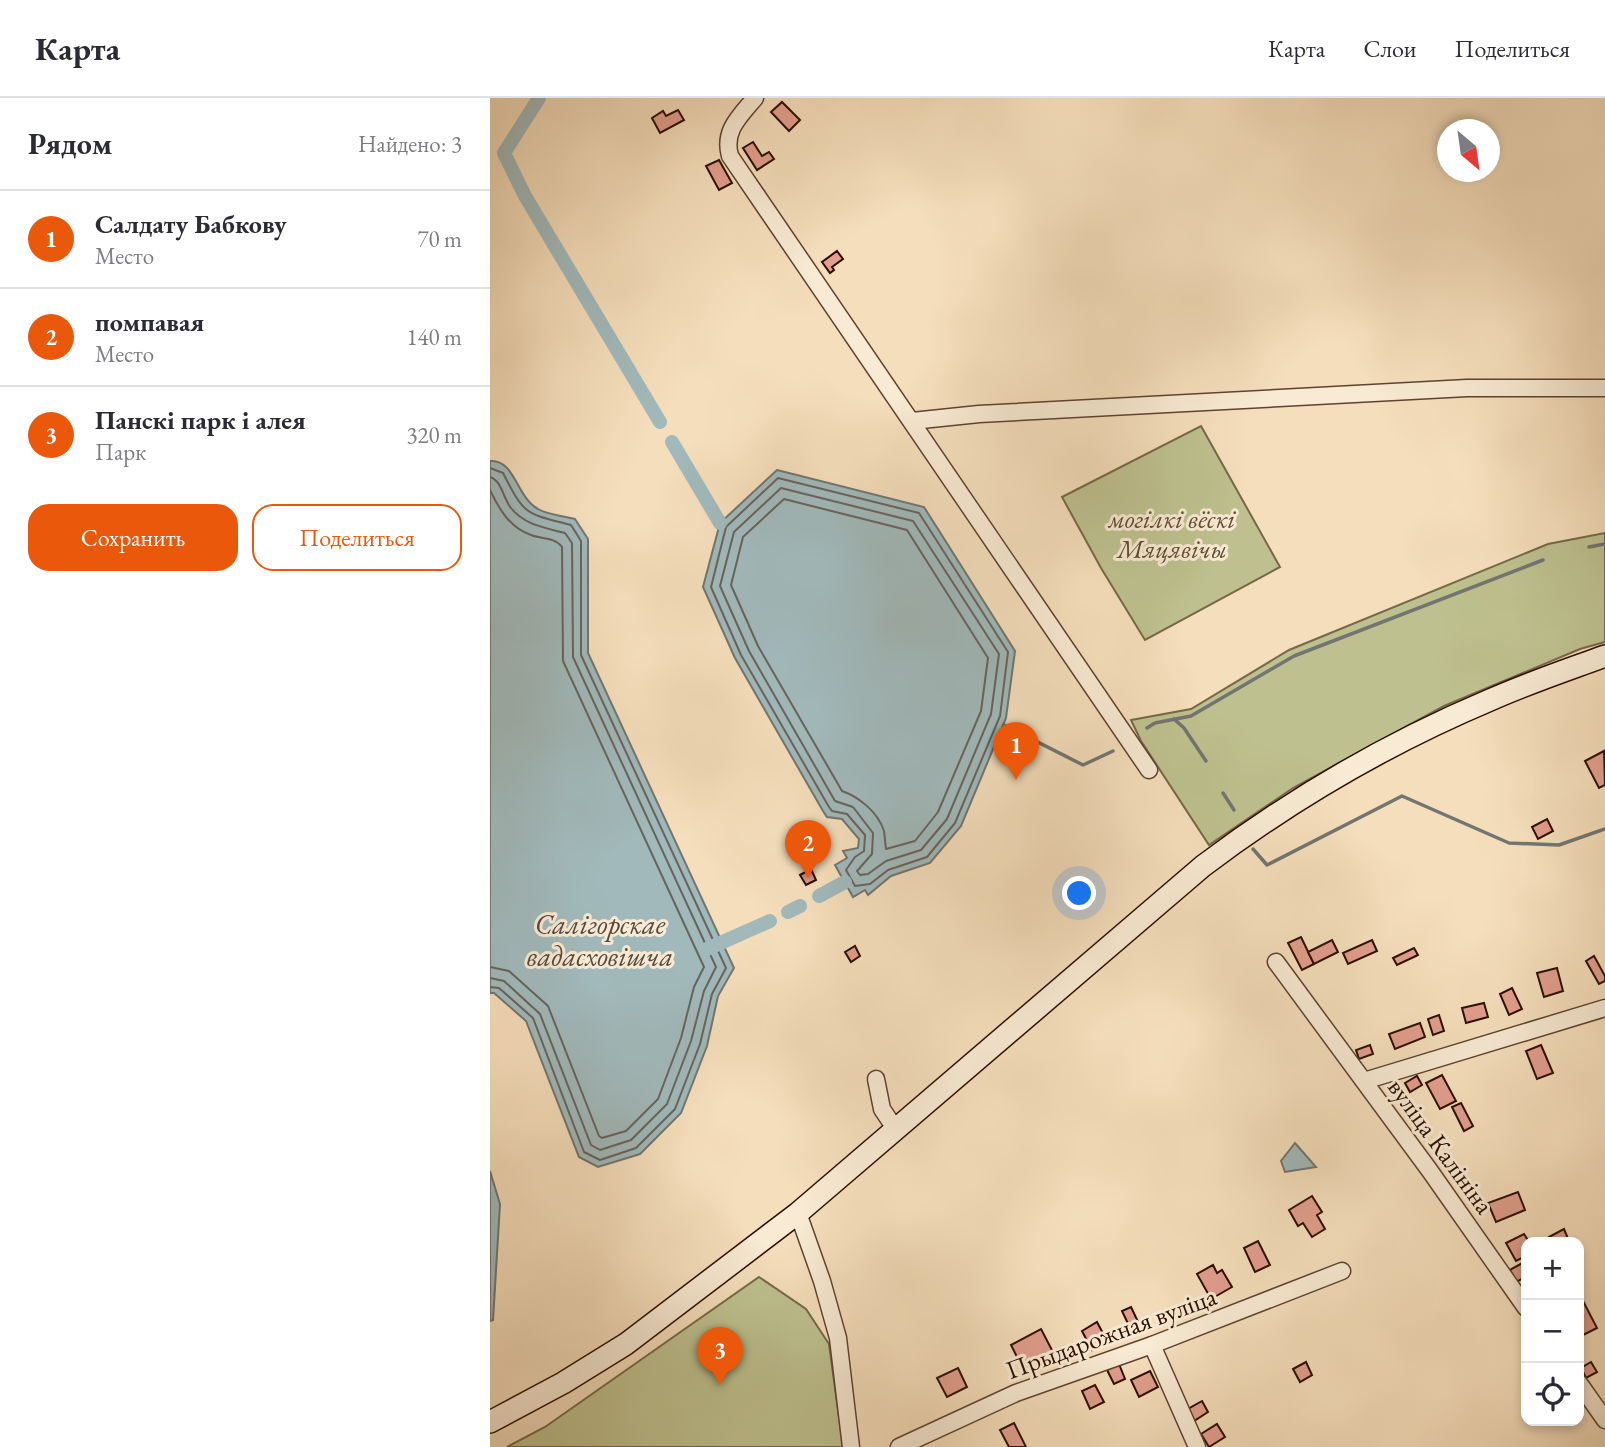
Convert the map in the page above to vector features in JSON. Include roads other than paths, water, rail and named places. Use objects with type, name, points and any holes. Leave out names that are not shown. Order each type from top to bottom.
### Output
[{"type":"main road","points":[[490,1422],[563,1383],[626,1344],[798,1213],[1203,866],[1255,827],[1337,775],[1414,735],[1491,699],[1605,656]]},
{"type":"street","points":[[755,98],[732,126],[728,136],[730,156],[1149,770]]},
{"type":"street","points":[[912,421],[979,414],[1467,388],[1605,388]]},
{"type":"street","name":"вуліца Калініна","points":[[1276,962],[1521,1301]]},
{"type":"street","name":"вуліца Калініна","points":[[1364,1081],[1605,1008]]},
{"type":"street","points":[[876,1079],[882,1109],[896,1130]]},
{"type":"street","points":[[798,1213],[822,1281],[838,1338],[851,1447]]},
{"type":"street","name":"Прыдарожная вуліца","points":[[899,1447],[1016,1393],[1152,1345],[1342,1271]]},
{"type":"street","points":[[1152,1345],[1197,1447]]},
{"type":"street","points":[[1584,1390],[1605,1420]]},
{"type":"water","name":"Салігорскае вадасховішча","points":[[490,461],[505,466],[525,496],[538,509],[575,519],[588,539],[588,653],[734,968],[718,996],[707,1046],[681,1113],[640,1154],[598,1167],[579,1157],[526,1021],[494,993],[490,993]]},
{"type":"water","points":[[777,470],[924,507],[1015,651],[1006,718],[961,826],[930,863],[891,876],[868,895],[865,890],[853,897],[835,865],[847,858],[843,851],[858,848],[859,839],[842,819],[827,817],[823,811],[735,658],[703,587],[720,523]]},
{"type":"water","points":[[1295,1143],[1316,1167],[1285,1172],[1281,1161]]},
{"type":"water","points":[[490,1171],[500,1204],[493,1320],[490,1321]]},
{"type":"waterway","points":[[539,98],[504,153],[525,196],[660,422]]},
{"type":"waterway","points":[[672,442],[720,523]]},
{"type":"waterway","points":[[1589,547],[1605,544]]},
{"type":"waterway","points":[[1147,728],[1155,723],[1191,716],[1294,656],[1543,560]]},
{"type":"waterway","points":[[1174,719],[1184,728],[1206,761]]},
{"type":"waterway","points":[[1004,725],[1083,765],[1113,751]]},
{"type":"waterway","points":[[1223,793],[1234,810]]},
{"type":"waterway","points":[[1253,849],[1267,865],[1402,796],[1509,843],[1559,845],[1605,829]]},
{"type":"waterway","points":[[819,896],[845,882]]},
{"type":"waterway","points":[[788,912],[800,906]]},
{"type":"waterway","points":[[707,949],[770,921]]},
{"type":"place","name":"Салдату Бабкову","points":[[1016,780]]},
{"type":"place","name":"помпавая","points":[[808,878]]},
{"type":"place","name":"Панскі парк і алея","points":[[720,1385]]},
{"type":"park label","name":"могілкі вёскі Мяцявічы","points":[[1172,534]]}]
